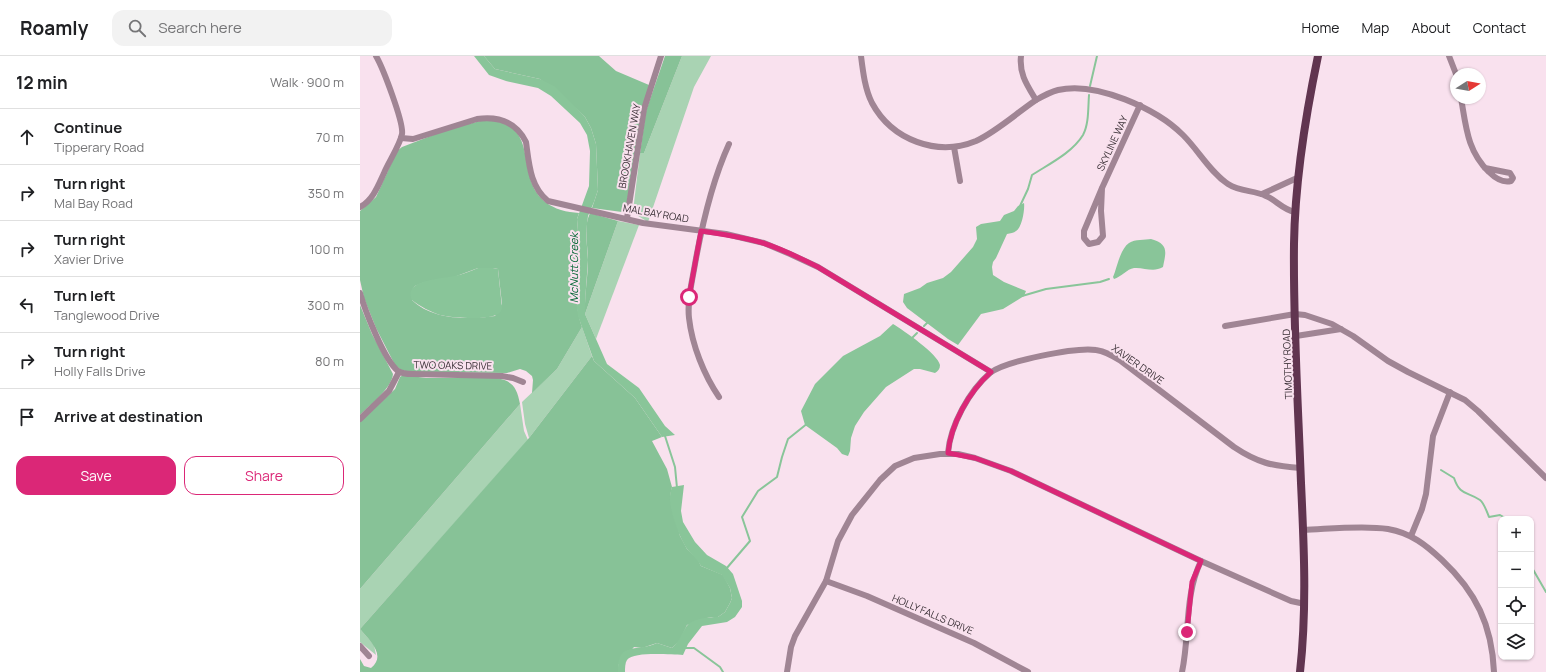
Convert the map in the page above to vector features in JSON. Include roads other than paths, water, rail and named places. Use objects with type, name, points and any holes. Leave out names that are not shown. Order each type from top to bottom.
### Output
[{"type":"main road","name":"TIMOTHY ROAD","points":[[1300,672],[1305,604],[1295,314],[1295,212],[1297,178],[1305,120],[1318,56]]},
{"type":"street","points":[[360,207],[364,205],[374,194],[403,132],[386,77],[376,56]]},
{"type":"street","name":"BROOKHAVEN WAY","points":[[627,218],[644,109],[661,56]]},
{"type":"street","points":[[861,56],[866,86],[877,111],[888,124],[903,136],[921,144],[934,147],[962,146],[980,139],[1036,100],[1059,90],[1082,89],[1117,97],[1140,105],[1169,122],[1191,143],[1218,176],[1229,184],[1237,188],[1262,194],[1287,210],[1295,212]]},
{"type":"street","points":[[1021,56],[1022,74],[1036,100]]},
{"type":"street","points":[[1449,56],[1454,68]]},
{"type":"street","points":[[1462,104],[1471,148],[1476,158],[1485,168]]},
{"type":"street","name":"SKYLINE WAY","points":[[1102,188],[1101,211],[1103,236],[1098,242],[1090,244],[1084,238],[1084,231],[1102,188],[1140,105]]},
{"type":"street","name":"MAL BAY ROAD","points":[[401,138],[413,139],[477,118],[488,117],[499,119],[514,127],[526,142],[532,178],[542,196],[548,201],[574,208],[595,211],[661,226],[726,234],[764,243],[818,267],[991,372]]},
{"type":"street","points":[[719,397],[711,386],[700,360],[689,319],[689,297],[701,231],[722,160],[729,144]]},
{"type":"street","points":[[954,147],[960,181]]},
{"type":"street","points":[[1262,194],[1297,178]]},
{"type":"street","name":"TWO OAKS DRIVE","points":[[360,293],[364,307],[381,345],[393,366],[399,372],[413,374],[502,376],[523,382]]},
{"type":"street","points":[[1224,326],[1295,314],[1305,315],[1332,324],[1388,361],[1465,400],[1546,478]]},
{"type":"street","points":[[1296,336],[1341,329]]},
{"type":"street","name":"XAVIER DRIVE","points":[[948,453],[951,435],[959,416],[974,390],[991,372],[1017,362],[1058,353],[1078,350],[1098,350],[1121,361],[1244,453],[1266,463],[1278,466],[1301,468]]},
{"type":"street","points":[[360,419],[389,391],[399,372]]},
{"type":"street","points":[[1411,536],[1422,509],[1426,494],[1433,436],[1450,392]]},
{"type":"street","points":[[787,672],[791,647],[795,636],[826,581],[841,532],[852,515],[880,480],[895,466],[914,458],[948,453],[975,458],[1011,471],[1201,561],[1291,600],[1305,604]]},
{"type":"street","points":[[1303,530],[1388,529],[1411,536],[1432,550],[1452,569],[1474,597],[1488,628],[1492,645],[1494,672]]},
{"type":"street","points":[[1182,672],[1192,582],[1201,561]]},
{"type":"street","name":"HOLLY FALLS DRIVE","points":[[826,581],[867,596],[974,643],[1028,672]]},
{"type":"street","points":[[360,646],[368,656]]},
{"type":"waterway","points":[[1090,86],[1097,56]]},
{"type":"waterway","points":[[1020,206],[1028,189],[1032,175],[1067,153],[1083,135],[1087,121],[1089,95]]},
{"type":"waterway","points":[[1022,296],[1046,289],[1100,282],[1109,279]]},
{"type":"waterway","points":[[924,326],[929,321]]},
{"type":"waterway","points":[[912,338],[917,333]]},
{"type":"waterway","points":[[726,569],[750,541],[742,517],[758,491],[777,477],[788,439],[808,423]]},
{"type":"waterway","name":"McNutt Creek","points":[[665,436],[675,467],[677,488]]},
{"type":"waterway","points":[[1441,470],[1454,478],[1456,484],[1461,490],[1480,500],[1489,517],[1502,516]]},
{"type":"waterway","points":[[1534,571],[1546,592]]},
{"type":"waterway","points":[[683,648],[694,648],[720,667],[723,672]]}]
